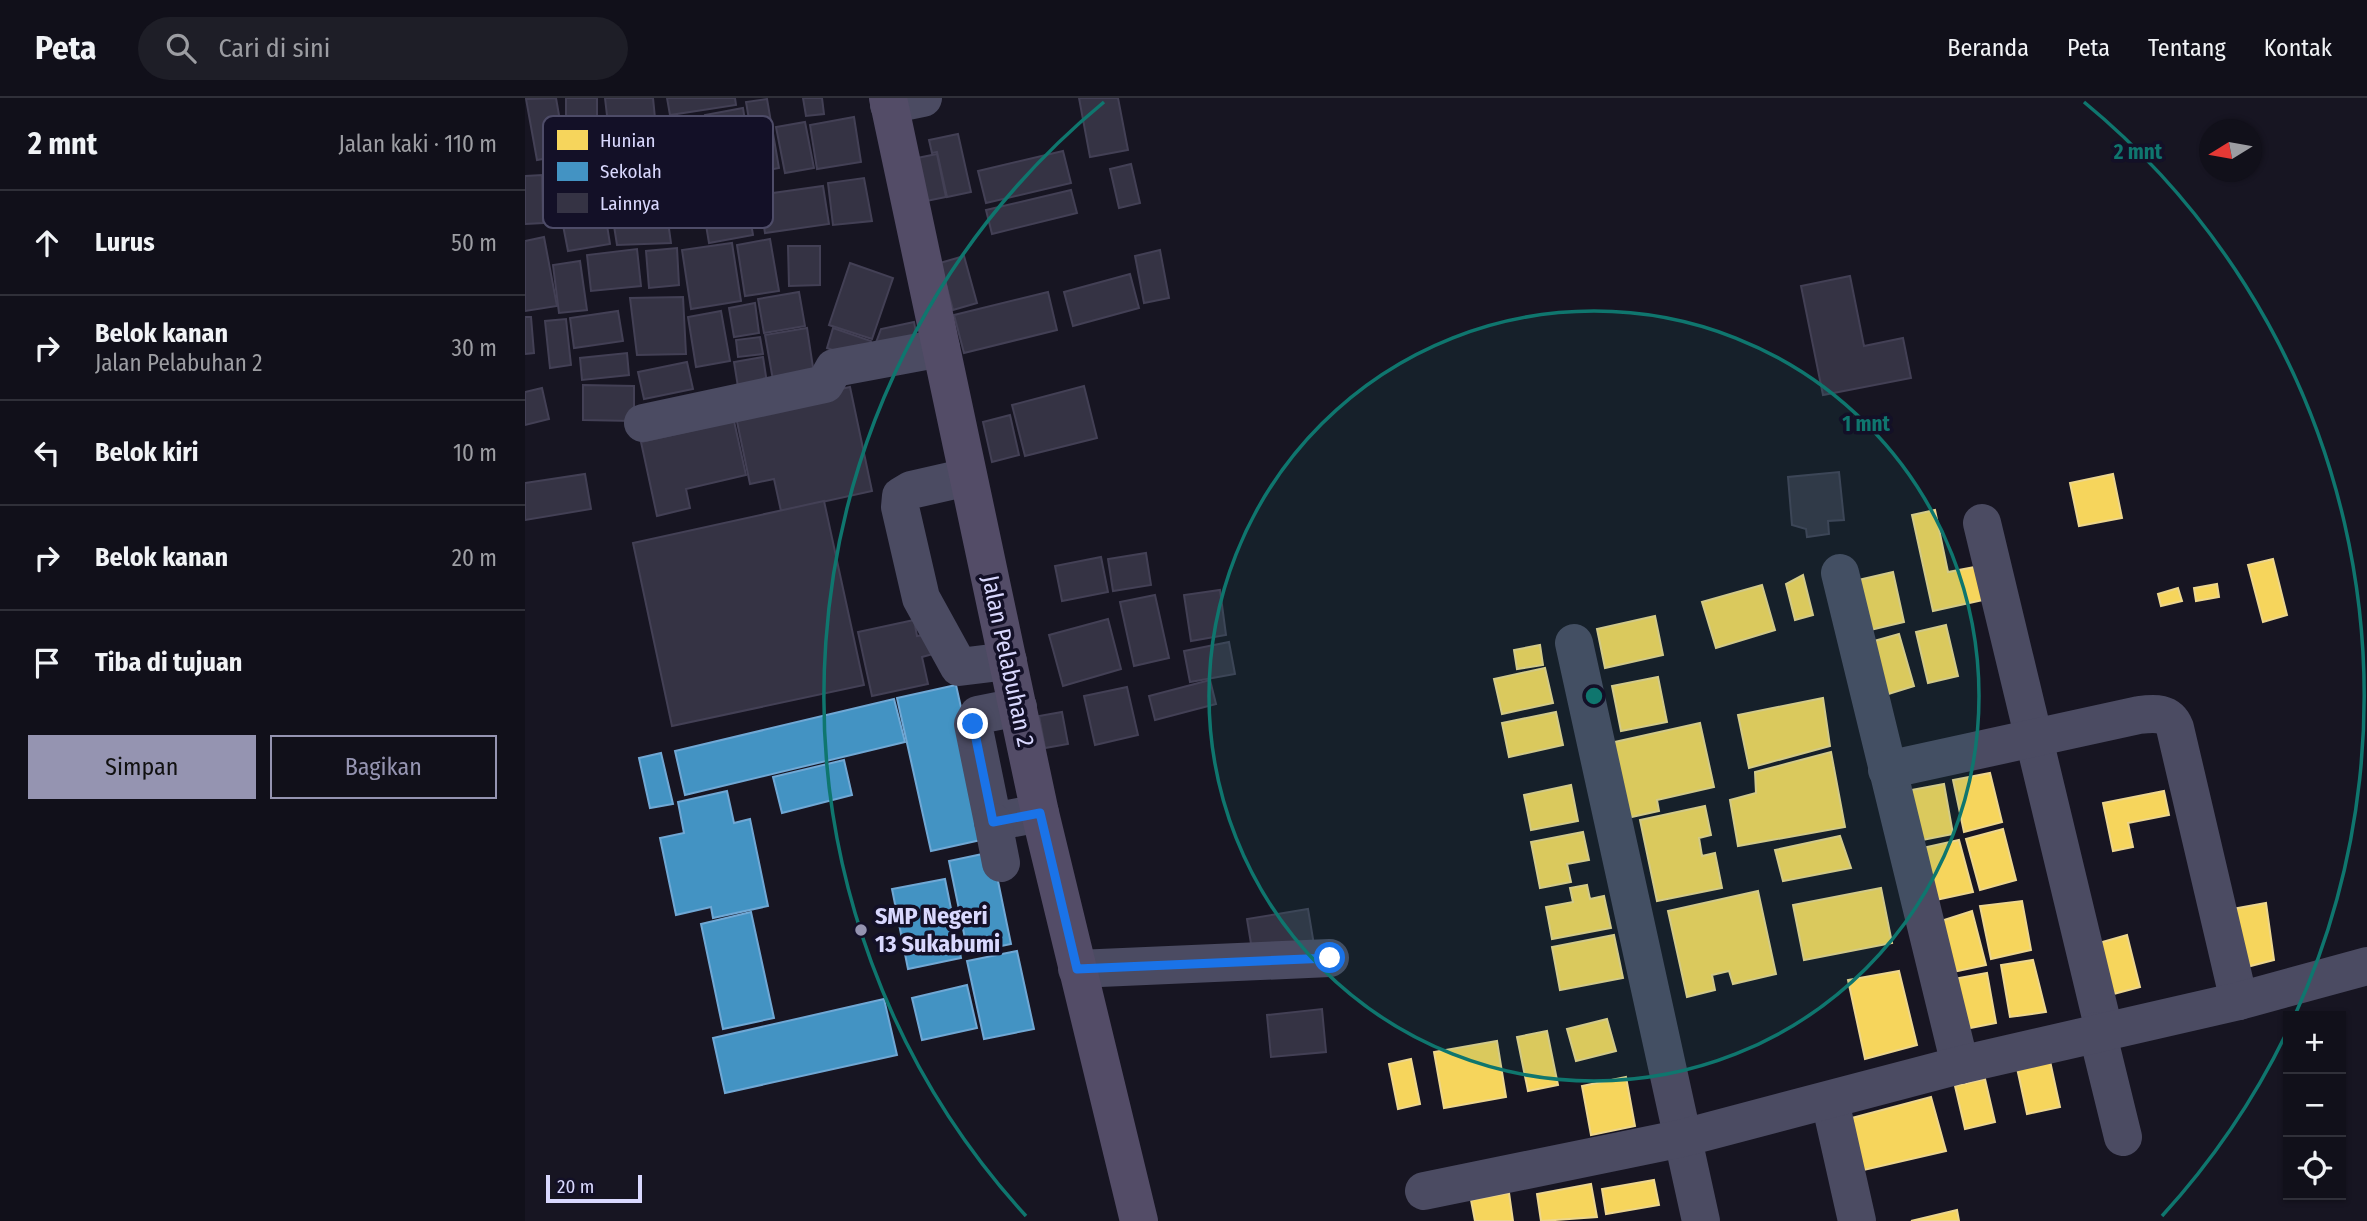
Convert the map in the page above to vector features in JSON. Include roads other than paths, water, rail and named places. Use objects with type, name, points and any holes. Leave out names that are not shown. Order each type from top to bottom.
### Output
[{"type":"main road","name":"Jalan Pelabuhan 2","points":[[900,100],[941,348],[1007,661],[1040,813],[1139,1221]]},
{"type":"street","points":[[643,423],[825,384],[834,368],[941,348]]},
{"type":"street","points":[[968,477],[911,490],[901,496],[900,507],[921,598],[959,667],[1007,661]]},
{"type":"street","points":[[1982,523],[2123,1137]]},
{"type":"street","points":[[1840,573],[1960,1065]]},
{"type":"street","points":[[1574,643],[1701,1221]]},
{"type":"street","points":[[1001,863],[973,724],[978,715],[1018,707]]},
{"type":"street","points":[[1887,770],[2139,715],[2159,713],[2172,721],[2239,1000]]},
{"type":"street","points":[[993,822],[1040,813]]},
{"type":"street","points":[[1077,969],[1330,958]]},
{"type":"street","points":[[1424,1191],[1683,1138],[1960,1065],[2239,1000],[2367,965]]},
{"type":"street","points":[[1829,1101],[1857,1221]]},
{"type":"place","name":"SMP Negeri 13 Sukabumi","points":[[861,930]]}]
